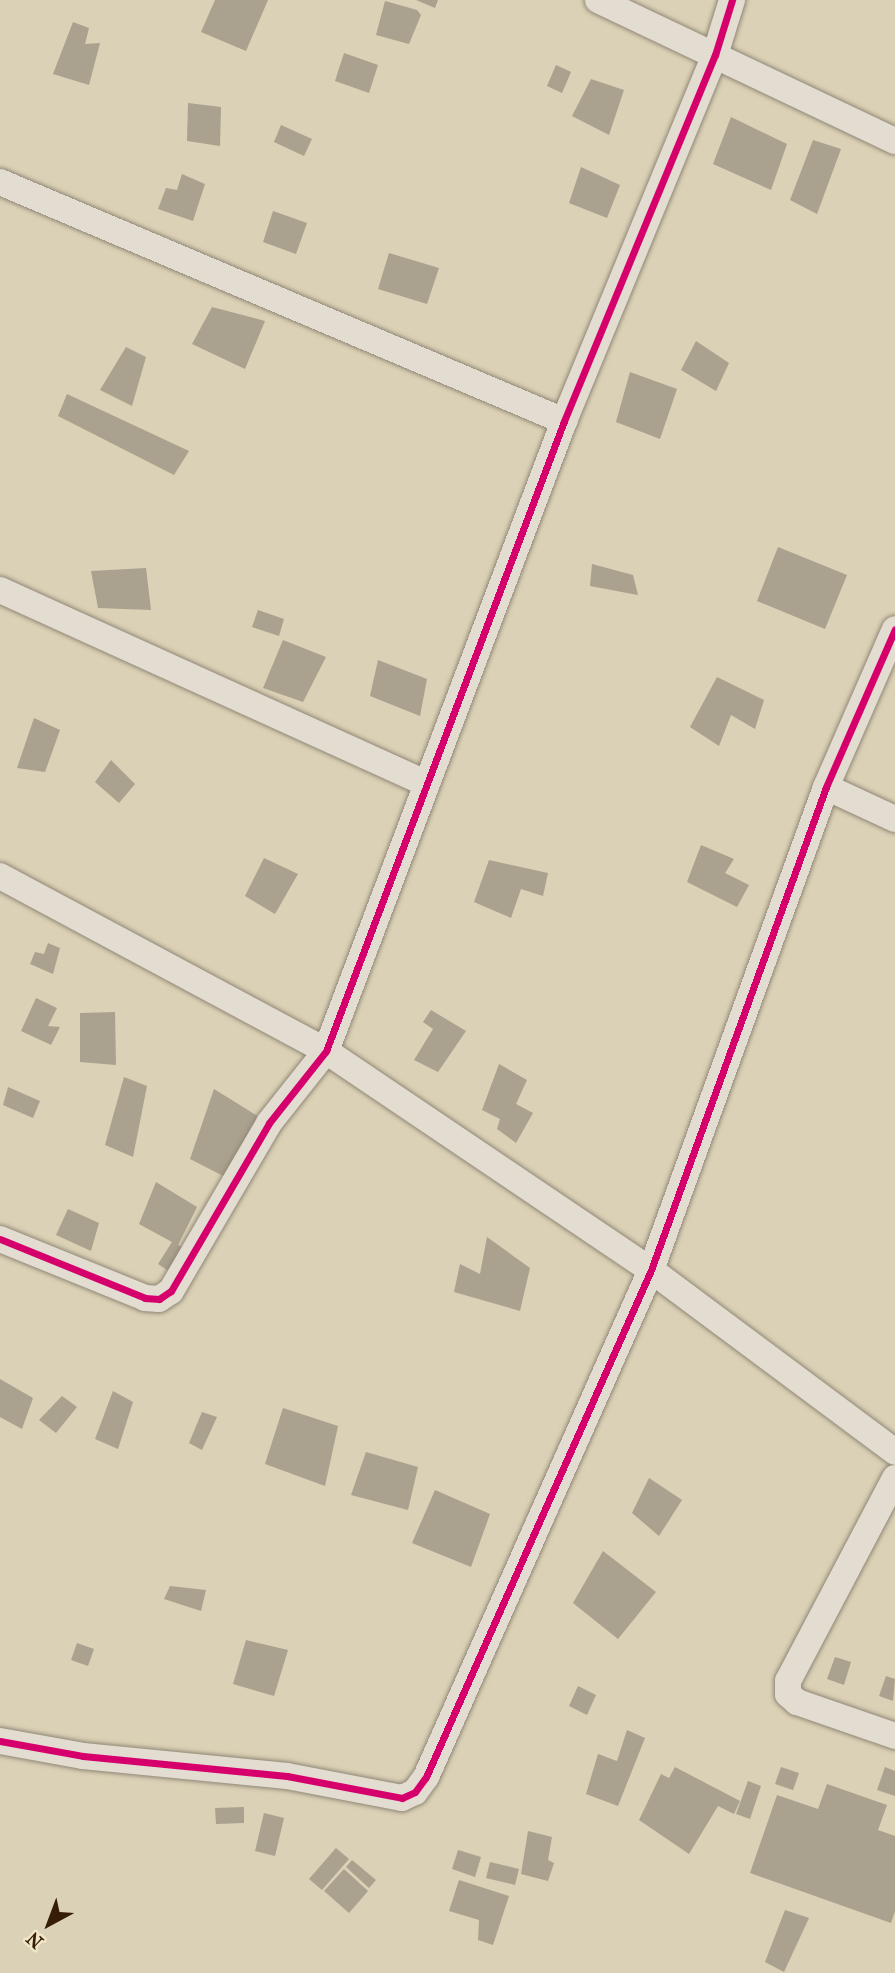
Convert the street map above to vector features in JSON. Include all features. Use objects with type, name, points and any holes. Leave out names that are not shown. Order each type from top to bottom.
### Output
[{"type":"street","points":[[598,0],[895,141]]},
{"type":"street","points":[[0,1239],[145,1298],[159,1299],[172,1291],[269,1123],[326,1051],[564,421],[715,55],[732,0]]},
{"type":"street","points":[[0,182],[564,421]]},
{"type":"street","points":[[0,590],[425,783]]},
{"type":"street","points":[[0,1741],[83,1756],[287,1776],[402,1798],[415,1792],[426,1777],[651,1270],[826,787],[895,629]]},
{"type":"street","points":[[826,787],[895,819]]},
{"type":"street","points":[[0,876],[326,1051],[651,1270],[895,1451]]},
{"type":"street","points":[[895,1478],[788,1681],[788,1694],[797,1702],[895,1736]]},
{"type":"building","points":[[215,0],[268,0],[246,51],[201,32]]},
{"type":"building","points":[[416,0],[438,0],[435,8]]},
{"type":"building","points":[[385,1],[417,10],[421,15],[409,44],[376,35]]},
{"type":"building","points":[[73,22],[89,28],[85,44],[100,43],[89,85],[53,74]]},
{"type":"building","points":[[344,53],[378,65],[369,93],[335,81]]},
{"type":"building","points":[[556,65],[571,72],[562,93],[547,86]]},
{"type":"building","points":[[591,79],[624,90],[609,135],[572,116]]},
{"type":"building","points":[[188,103],[221,107],[220,146],[187,141]]},
{"type":"building","points":[[731,117],[787,144],[771,190],[713,164]]},
{"type":"building","points":[[281,125],[312,139],[304,156],[274,142]]},
{"type":"building","points":[[813,140],[841,149],[817,214],[790,200]]},
{"type":"building","points":[[581,167],[620,185],[607,218],[569,203]]},
{"type":"building","points":[[182,174],[205,184],[193,221],[158,209],[166,188],[177,190]]},
{"type":"building","points":[[273,211],[307,223],[296,254],[263,242]]},
{"type":"building","points":[[389,253],[439,268],[427,304],[378,289]]},
{"type":"building","points":[[212,307],[265,321],[245,369],[192,344]]},
{"type":"building","points":[[696,341],[729,363],[716,391],[681,370]]},
{"type":"building","points":[[126,347],[146,357],[132,406],[100,390]]},
{"type":"building","points":[[630,372],[677,389],[660,439],[616,422]]},
{"type":"building","points":[[67,394],[189,451],[174,475],[58,416]]},
{"type":"building","points":[[778,547],[847,575],[825,629],[757,601]]},
{"type":"building","points":[[592,564],[633,575],[638,595],[590,586]]},
{"type":"building","points":[[146,568],[151,610],[98,608],[91,571]]},
{"type":"building","points":[[258,610],[284,619],[279,636],[252,627]]},
{"type":"building","points":[[283,640],[326,657],[303,702],[263,688]]},
{"type":"building","points":[[378,660],[427,679],[420,716],[370,696]]},
{"type":"building","points":[[717,677],[764,700],[755,729],[731,715],[719,746],[690,727]]},
{"type":"building","points":[[34,718],[60,730],[45,772],[17,768]]},
{"type":"building","points":[[111,760],[135,784],[119,803],[95,782]]},
{"type":"building","points":[[701,845],[734,859],[725,873],[749,885],[737,907],[687,882]]},
{"type":"building","points":[[264,858],[298,874],[275,914],[245,896]]},
{"type":"building","points":[[489,860],[548,873],[543,896],[521,889],[511,918],[474,902]]},
{"type":"building","points":[[48,943],[60,948],[53,974],[30,964],[35,952],[44,954]]},
{"type":"building","points":[[36,998],[57,1008],[48,1026],[60,1027],[51,1045],[21,1031]]},
{"type":"building","points":[[431,1010],[466,1031],[438,1072],[414,1060],[433,1029],[423,1022]]},
{"type":"building","points":[[115,1012],[116,1065],[80,1062],[80,1013]]},
{"type":"building","points":[[499,1064],[527,1080],[516,1104],[533,1113],[516,1143],[497,1129],[500,1119],[482,1110]]},
{"type":"building","points":[[124,1077],[147,1086],[133,1157],[105,1145]]},
{"type":"building","points":[[8,1087],[40,1101],[33,1118],[3,1105]]},
{"type":"building","points":[[214,1089],[269,1123],[235,1182],[190,1159]]},
{"type":"building","points":[[156,1182],[197,1207],[178,1245],[194,1252],[179,1278],[158,1264],[172,1242],[139,1224]]},
{"type":"building","points":[[68,1209],[99,1223],[91,1251],[56,1235]]},
{"type":"building","points":[[487,1237],[530,1268],[520,1311],[454,1292],[460,1264],[480,1274]]},
{"type":"building","points":[[0,1379],[33,1398],[22,1429],[0,1417]]},
{"type":"building","points":[[113,1391],[133,1402],[118,1449],[95,1439]]},
{"type":"building","points":[[62,1396],[77,1407],[56,1433],[39,1420]]},
{"type":"building","points":[[283,1408],[338,1426],[325,1486],[265,1464]]},
{"type":"building","points":[[202,1412],[217,1417],[202,1450],[189,1443]]},
{"type":"building","points":[[366,1452],[418,1467],[408,1510],[351,1495]]},
{"type":"building","points":[[649,1478],[682,1500],[659,1536],[632,1513]]},
{"type":"building","points":[[435,1490],[490,1514],[471,1567],[412,1543]]},
{"type":"building","points":[[603,1551],[656,1592],[618,1639],[573,1603]]},
{"type":"building","points":[[170,1586],[206,1590],[201,1611],[164,1599]]},
{"type":"building","points":[[246,1640],[288,1650],[274,1696],[233,1684]]},
{"type":"building","points":[[77,1643],[94,1649],[88,1666],[71,1660]]},
{"type":"building","points":[[835,1657],[851,1662],[844,1685],[827,1679]]},
{"type":"building","points":[[886,1676],[895,1679],[893,1701],[879,1696]]},
{"type":"building","points":[[578,1686],[596,1695],[587,1715],[569,1706]]},
{"type":"building","points":[[627,1730],[645,1738],[618,1806],[586,1794],[598,1754],[617,1761]]},
{"type":"building","points":[[675,1767],[740,1801],[734,1814],[718,1806],[689,1854],[639,1820],[661,1774],[669,1778]]},
{"type":"building","points":[[781,1767],[799,1773],[793,1790],[775,1784]]},
{"type":"building","points":[[885,1767],[895,1771],[895,1796],[877,1790]]},
{"type":"building","points":[[748,1781],[761,1786],[750,1819],[736,1814]]},
{"type":"building","points":[[827,1784],[887,1805],[878,1830],[895,1836],[895,1911],[891,1923],[750,1873],[777,1795],[818,1809]]},
{"type":"building","points":[[244,1807],[244,1823],[216,1824],[215,1808]]},
{"type":"building","points":[[264,1813],[284,1818],[275,1856],[255,1851]]},
{"type":"building","points":[[528,1831],[552,1837],[548,1860],[554,1863],[548,1881],[521,1874]]},
{"type":"building","points":[[336,1848],[349,1859],[322,1890],[309,1879]]},
{"type":"building","points":[[458,1850],[481,1857],[475,1877],[452,1869]]},
{"type":"building","points":[[352,1860],[376,1880],[369,1888],[346,1867]]},
{"type":"building","points":[[490,1862],[519,1869],[515,1885],[486,1878]]},
{"type":"building","points":[[344,1869],[368,1891],[349,1913],[324,1891]]},
{"type":"building","points":[[459,1880],[509,1896],[493,1945],[478,1940],[479,1920],[449,1911]]},
{"type":"building","points":[[785,1910],[809,1918],[784,1972],[765,1962]]},
{"type":"cycle path","points":[[0,1239],[145,1298],[159,1299],[171,1291],[269,1123],[326,1051],[564,421],[715,55],[732,0]]},
{"type":"cycle path","points":[[0,1741],[83,1756],[287,1776],[402,1798],[415,1792],[426,1777],[651,1270],[826,787],[895,629]]}]
